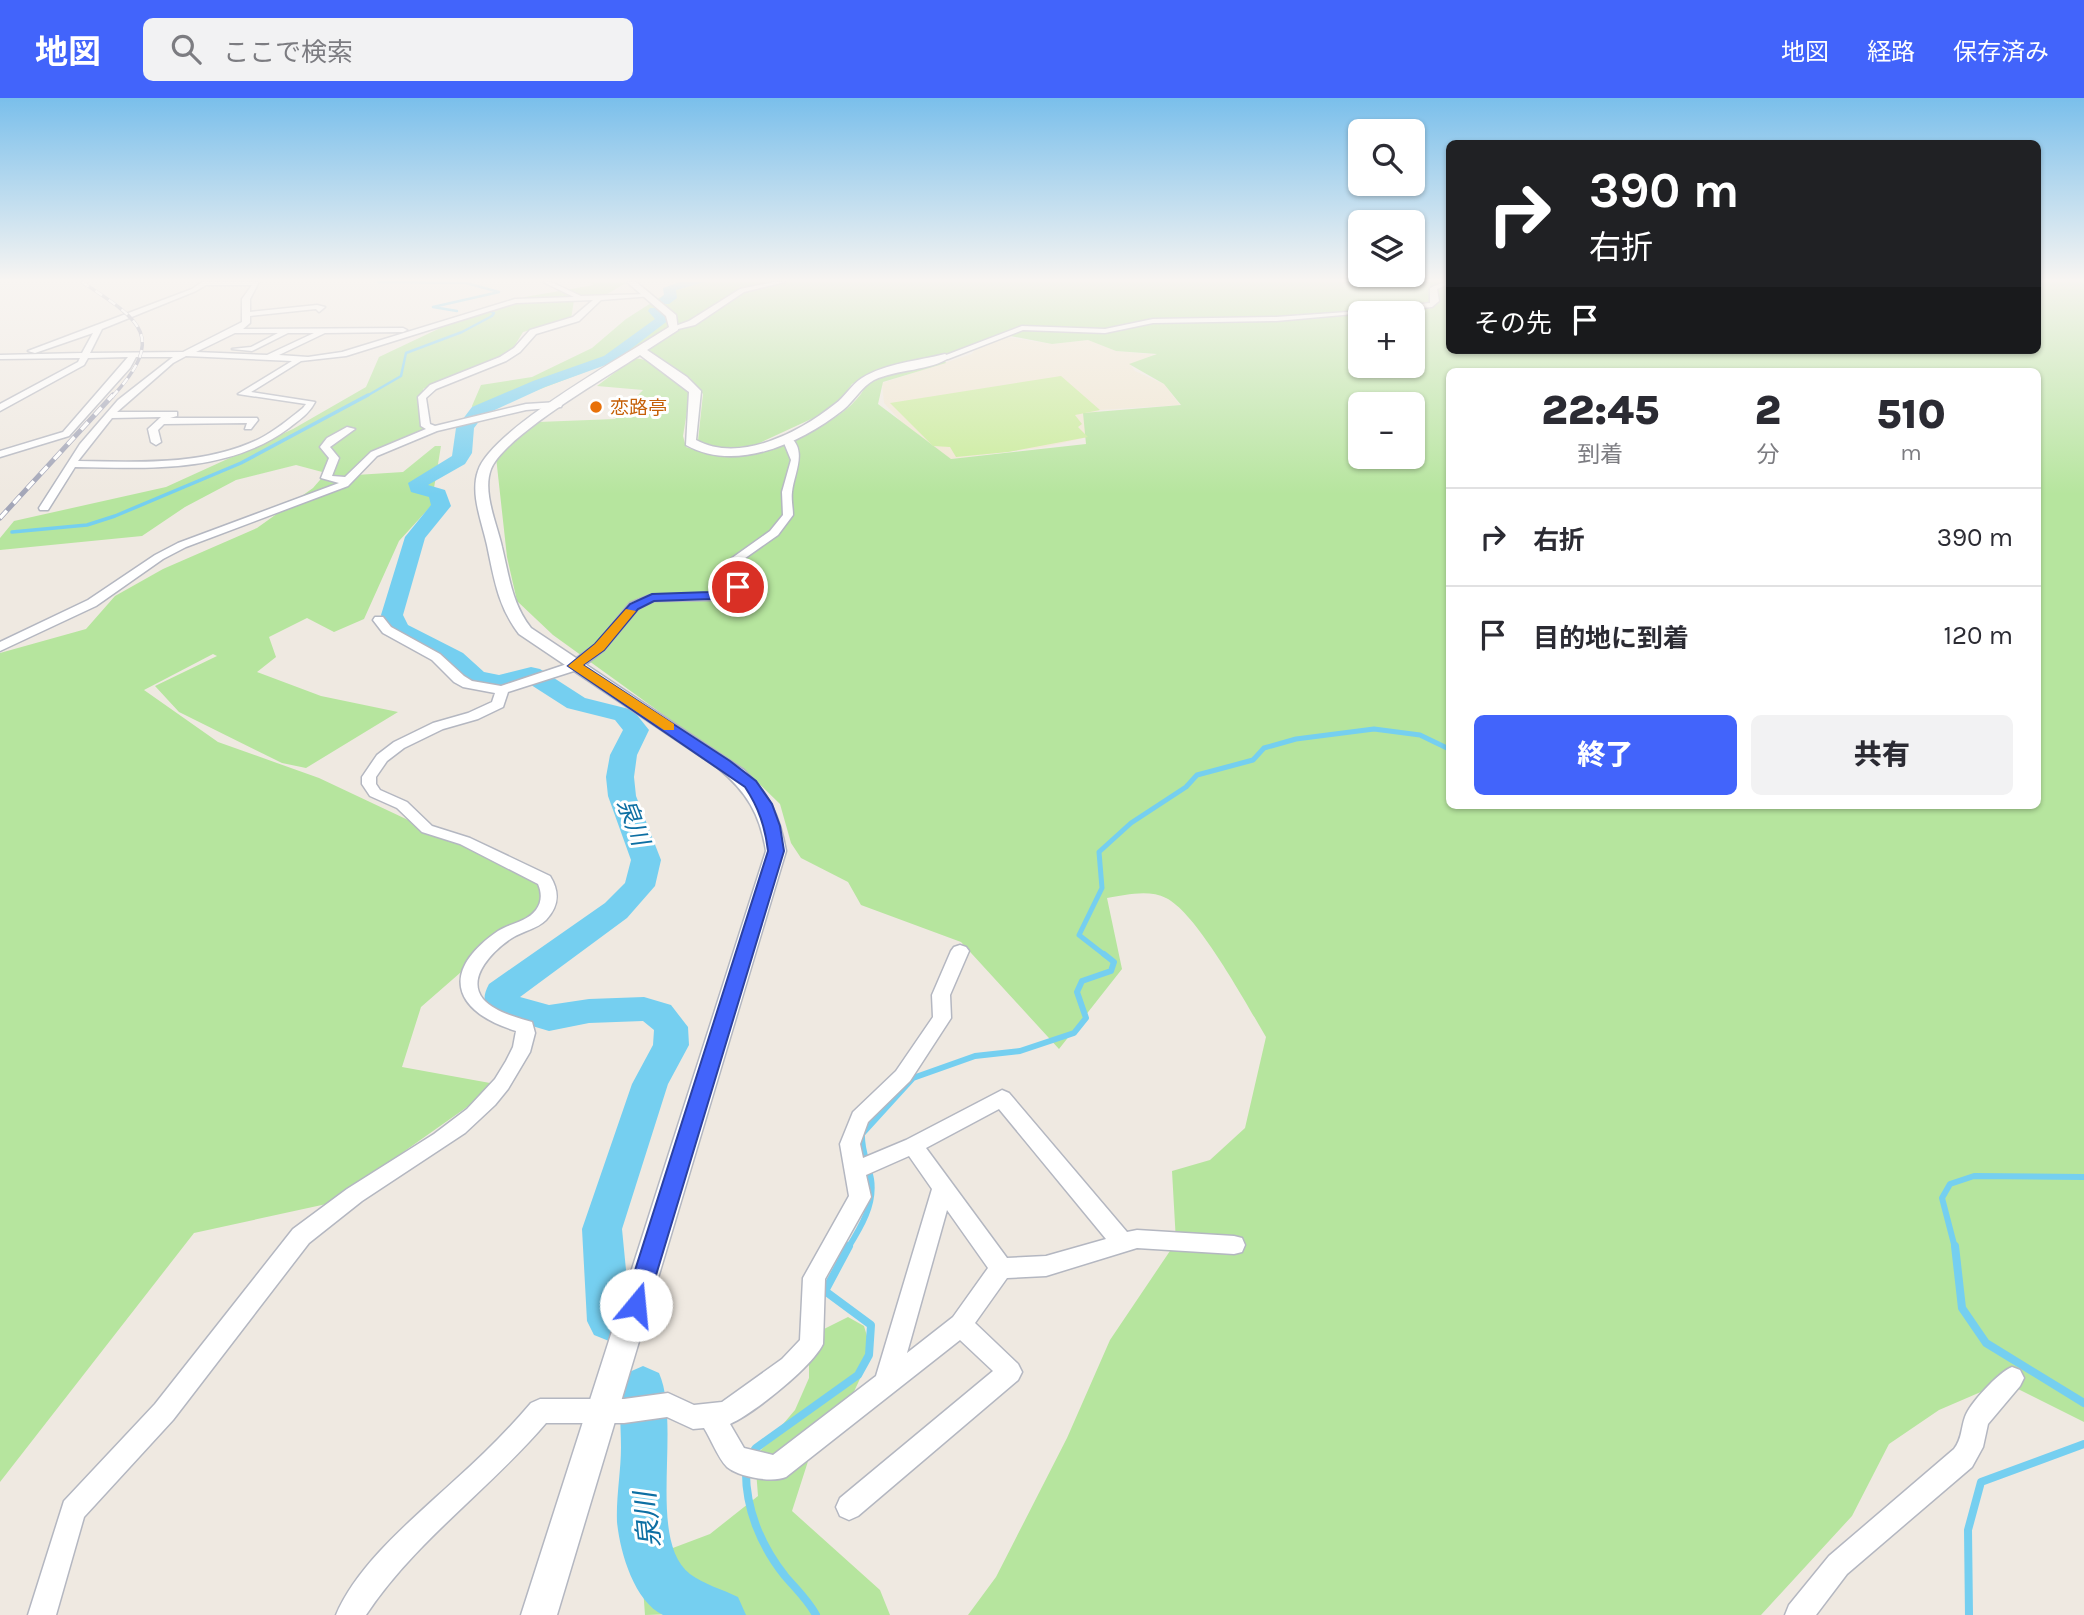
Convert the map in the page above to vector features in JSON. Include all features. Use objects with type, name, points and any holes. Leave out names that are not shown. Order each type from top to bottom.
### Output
[{"type":"street","points":[[0,359],[26,353]]},
{"type":"street","points":[[0,408],[79,365],[87,353]]},
{"type":"street","points":[[44,508],[71,464],[121,402],[170,361],[190,353],[299,359],[348,353]]},
{"type":"street","points":[[17,356],[193,353]]},
{"type":"street","points":[[267,358],[278,353]]},
{"type":"street","points":[[434,429],[426,426],[421,406],[422,397],[433,387],[513,353]]},
{"type":"street","points":[[539,1615],[613,1411],[776,851],[768,815],[750,784],[725,764],[564,669],[525,631],[511,613],[503,587],[482,482],[486,465],[494,452],[558,405],[638,353]]},
{"type":"street","points":[[643,353],[662,368],[685,379],[695,391],[690,442],[696,447],[732,453],[776,444],[839,407],[856,393],[864,381],[883,371],[956,353]]},
{"type":"street","points":[[0,454],[66,434],[127,366],[133,355]]},
{"type":"street","points":[[71,464],[180,464],[219,457],[263,441],[307,410],[311,402],[242,394],[299,359]]},
{"type":"street","points":[[0,394],[27,395]]},
{"type":"street","points":[[0,647],[92,603],[182,545],[349,481],[374,454],[434,429],[463,421],[526,407],[558,405]]},
{"type":"street","points":[[110,415],[167,417],[185,421],[254,420],[248,427]]},
{"type":"street","points":[[156,442],[153,429],[167,417]]},
{"type":"street","points":[[349,481],[326,478],[334,458],[325,447],[330,440],[350,429]]},
{"type":"street","points":[[379,621],[387,630],[436,657],[459,679],[502,690],[564,669],[600,647],[634,606],[652,598],[711,596],[738,587],[741,580],[734,565],[736,560],[774,533],[788,515],[787,492],[796,460],[787,438]]},
{"type":"street","points":[[42,1615],[73,1510],[164,1412],[301,1236],[356,1194],[439,1143],[483,1107],[502,1085],[527,1040],[525,1027],[482,1011],[468,995],[467,976],[476,959],[506,933],[541,917],[550,901],[550,889],[544,880],[465,841],[427,829],[401,805],[375,793],[369,784],[369,777],[382,758],[399,745],[438,726],[473,716],[498,704],[502,690]]},
{"type":"street","points":[[349,1615],[415,1533],[514,1444],[540,1411],[613,1411],[668,1405],[693,1417],[727,1413],[790,1367],[811,1344],[814,1278],[860,1197],[863,1167],[850,1144],[860,1118],[903,1076],[942,1018],[941,995],[960,951]]},
{"type":"street","points":[[863,1167],[913,1146],[1002,1098],[1122,1242]]},
{"type":"street","points":[[913,1146],[1001,1268]]},
{"type":"street","points":[[886,1384],[943,1187]]},
{"type":"street","points":[[1001,1268],[1046,1266],[1137,1239],[1234,1245]]},
{"type":"street","points":[[710,1415],[736,1458],[762,1467],[776,1468],[787,1463],[961,1325],[1001,1268]]},
{"type":"street","points":[[849,1507],[1010,1372],[961,1325]]},
{"type":"street","points":[[1799,1615],[1838,1565],[1963,1458],[1971,1447],[1977,1418],[2012,1378]]},
{"type":"shaded area","points":[[972,354],[1158,355],[1130,364],[1135,371],[1164,384],[1180,405],[1100,410],[1087,417],[1088,437],[1045,447],[951,459],[917,439],[884,403],[882,383]]},
{"type":"green space","points":[[388,353],[507,353],[423,389],[429,428],[373,455],[356,475],[403,472],[435,446],[441,446],[431,506],[399,541],[364,619],[334,632],[307,618],[269,637],[276,657],[257,672],[321,696],[398,712],[306,768],[282,763],[179,712],[155,686],[217,656],[213,654],[144,690],[218,742],[319,778],[548,886],[541,917],[476,959],[421,1007],[402,1067],[490,1083],[494,1088],[331,1203],[194,1233],[0,1482],[0,653],[86,629],[115,596],[163,569],[257,528],[313,488],[326,473],[296,465],[236,480],[185,507],[142,536],[0,550],[0,538],[14,521],[166,487],[293,429],[366,387],[379,357]]},
{"type":"green space","points":[[582,353],[953,353],[878,369],[852,384],[841,399],[822,414],[753,446],[724,448],[698,441],[703,394],[690,378],[649,353],[630,355],[474,414],[472,406],[481,385],[532,377]]},
{"type":"green space","points":[[1141,353],[1348,353],[1348,378],[1425,378],[1425,353],[2084,353],[2084,1422],[2004,1382],[1939,1410],[1889,1444],[1852,1516],[1761,1615],[968,1615],[996,1577],[1067,1438],[1110,1340],[1176,1242],[1172,1171],[1210,1160],[1245,1128],[1266,1037],[1206,940],[1178,907],[1159,895],[1137,894],[1107,898],[1122,969],[1059,1049],[961,942],[861,905],[848,882],[801,858],[791,843],[780,804],[742,767],[711,749],[553,635],[517,601],[507,557],[496,457],[538,422],[615,419],[643,390],[597,386],[634,358],[665,370],[690,393],[683,436],[686,447],[718,455],[755,452],[792,440],[846,410],[859,397],[867,383],[884,373],[944,360],[946,363],[883,382],[878,404],[951,459],[1086,444],[1083,413],[1181,405],[1164,384],[1129,364],[1157,354]]},
{"type":"green space","points":[[1061,376],[1100,410],[1075,415],[1082,424],[1078,427],[1088,437],[1008,452],[956,457],[950,447],[933,446],[890,403]]},
{"type":"green space","points":[[848,1317],[864,1326],[872,1353],[851,1398],[811,1452],[792,1511],[880,1590],[890,1615],[733,1615],[701,1612],[645,1615],[641,1560],[710,1534],[758,1496],[755,1457],[795,1410],[809,1378],[809,1361],[820,1331]]},
{"type":"waterway","points":[[365,397],[401,376],[407,353]]},
{"type":"waterway","name":"泉川","points":[[609,1321],[602,1229],[650,1084],[671,1045],[671,1027],[659,1014],[644,1009],[589,1011],[549,1018],[501,1004],[501,993],[616,911],[639,886],[644,876],[646,860],[643,845],[622,796],[620,777],[624,755],[636,730],[624,715],[576,703],[531,674],[499,683],[475,677],[455,658],[398,629],[392,615],[415,537],[441,506],[438,494],[418,488],[417,483],[459,460],[463,453],[465,428],[478,411],[539,384],[609,359],[617,353]]},
{"type":"waterway","points":[[12,532],[87,525],[115,516],[241,463],[368,395]]},
{"type":"waterway","points":[[1106,956],[1079,935],[1102,888],[1099,852],[1131,823],[1186,787],[1197,775],[1253,760],[1264,748],[1296,739],[1374,729],[1420,735],[1446,748]]},
{"type":"waterway","points":[[848,1248],[862,1224],[871,1197],[871,1179],[862,1134],[913,1078],[975,1056],[1020,1051],[1074,1033],[1086,1018],[1077,992],[1082,981],[1111,971],[1114,962],[1104,954]]},
{"type":"waterway","points":[[1955,1248],[1942,1198],[1950,1184],[1974,1176],[2084,1177]]},
{"type":"waterway","points":[[750,1456],[756,1448],[858,1375],[869,1355],[871,1325],[825,1291],[849,1246]]},
{"type":"waterway","points":[[1955,1246],[1962,1308],[1986,1343],[2084,1403]]},
{"type":"waterway","name":"泉川","points":[[643,1388],[645,1449],[642,1522],[651,1562],[671,1592],[720,1615]]},
{"type":"waterway","points":[[1969,1615],[1968,1530],[1981,1482],[2084,1444]]},
{"type":"waterway","points":[[746,1469],[748,1498],[762,1539],[776,1564],[816,1615]]},
{"type":"railway","points":[[112,397],[129,376],[140,353]]},
{"type":"railway","points":[[0,518],[113,395]]},
{"type":"slow traffic","points":[[630,611],[600,647],[575,666],[669,727]]},
{"type":"place","name":"恋路亭","points":[[596,407]]},
{"type":"route","points":[[636,1305],[776,851],[772,826],[764,804],[750,784],[725,764],[575,666],[600,647],[634,606],[667,595],[711,596],[738,587]]}]
